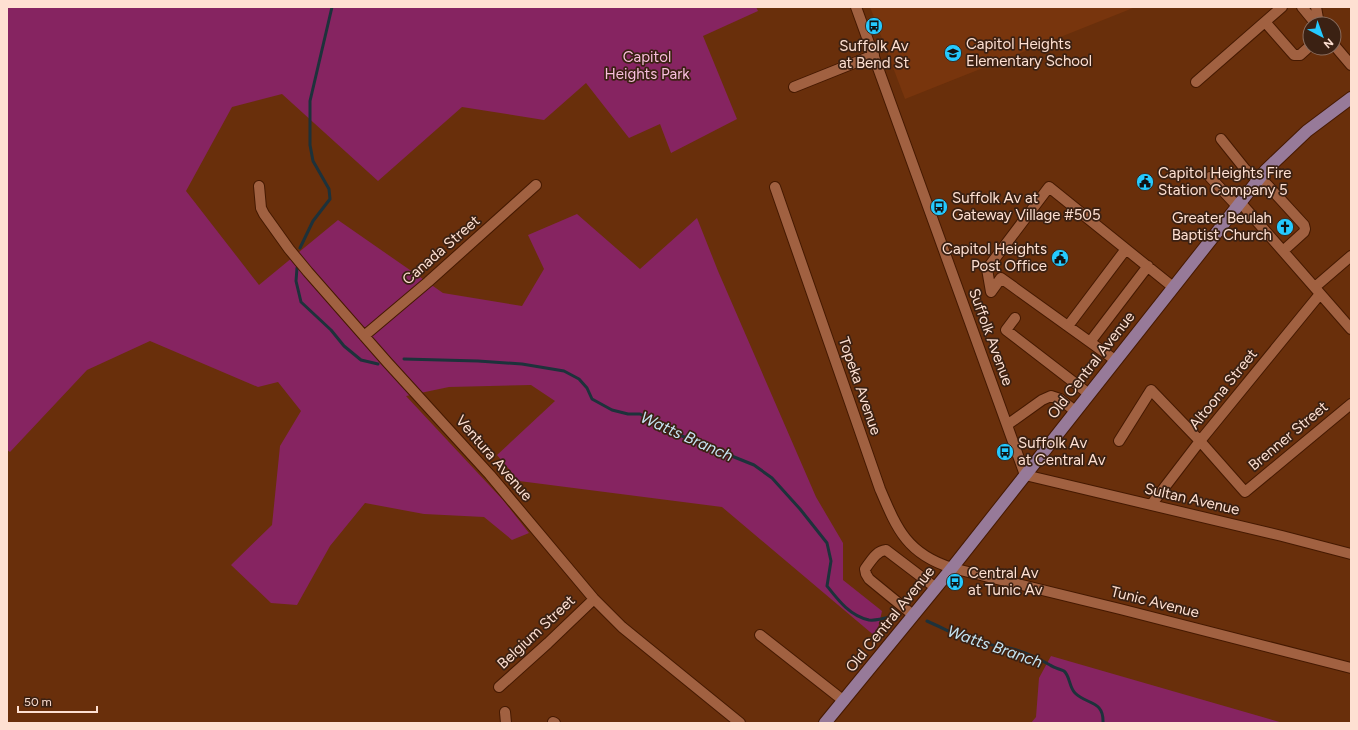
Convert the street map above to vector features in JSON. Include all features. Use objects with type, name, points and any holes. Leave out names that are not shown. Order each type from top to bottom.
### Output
[{"type":"main road","name":"Old Central Avenue","points":[[825,723],[952,568],[1259,179],[1307,130],[1351,98]]},
{"type":"street","name":"Suffolk Avenue","points":[[856,7],[1025,474]]},
{"type":"street","points":[[1196,82],[1282,7]]},
{"type":"street","points":[[1302,7],[1310,16]]},
{"type":"street","points":[[1265,22],[1294,55],[1300,55],[1302,53]]},
{"type":"street","points":[[1342,54],[1351,65]]},
{"type":"street","points":[[794,87],[874,55]]},
{"type":"street","points":[[1220,139],[1246,169],[1259,179],[1304,225],[1304,232],[1283,251]]},
{"type":"street","points":[[1210,177],[1239,204],[1283,251],[1351,329]]},
{"type":"street","name":"Canada Street","points":[[364,336],[428,282],[536,185]]},
{"type":"street","name":"Ventura Avenue","points":[[259,186],[261,208],[268,221],[289,250],[364,336],[490,475],[594,598],[622,627],[740,723]]},
{"type":"street","name":"Topeka Avenue","points":[[775,187],[852,411],[880,489],[893,520],[903,536],[914,548],[936,563],[952,568]]},
{"type":"street","points":[[1115,360],[1002,278],[991,292],[987,269],[1049,187],[1173,287]]},
{"type":"street","points":[[1068,326],[1126,249]]},
{"type":"street","name":"Altoona Street","points":[[1151,504],[1318,290],[1351,256]]},
{"type":"street","points":[[1090,342],[1148,266]]},
{"type":"street","points":[[1015,318],[1006,330],[1088,394]]},
{"type":"street","points":[[1118,441],[1151,390],[1200,441]]},
{"type":"street","points":[[1007,425],[1042,400],[1051,396],[1060,399],[1075,411]]},
{"type":"street","name":"Brenner Street","points":[[1200,441],[1245,492],[1351,404]]},
{"type":"street","name":"Sultan Avenue","points":[[1025,474],[1350,553]]},
{"type":"street","points":[[913,615],[869,579],[865,569],[876,554],[880,550],[886,550],[936,588]]},
{"type":"street","name":"Tunic Avenue","points":[[952,568],[1351,668]]},
{"type":"street","name":"Belgium Street","points":[[499,687],[548,643],[594,598]]},
{"type":"street","points":[[760,635],[844,701]]},
{"type":"street","points":[[505,712],[506,723]]},
{"type":"shaded area","name":"Capitol Heights Elementary School","points":[[870,7],[1133,7],[1133,8],[905,99]]},
{"type":"green space","name":"Capitol Heights Park","points":[[7,7],[756,7],[758,11],[703,36],[737,119],[671,153],[660,124],[629,138],[586,83],[544,120],[462,107],[378,181],[282,94],[232,107],[186,191],[259,285],[338,220],[443,293],[522,306],[544,269],[528,235],[577,214],[640,269],[697,218],[718,271],[816,497],[843,543],[843,580],[882,611],[876,637],[722,507],[519,481],[497,455],[555,401],[531,385],[449,387],[406,396],[503,500],[529,533],[512,540],[484,517],[424,514],[365,503],[330,546],[297,605],[271,603],[231,565],[272,525],[280,446],[301,411],[278,382],[258,387],[150,341],[87,370],[10,452],[7,450]]},
{"type":"green space","points":[[1051,656],[1283,723],[1031,723],[1036,717],[1039,678]]},
{"type":"waterway","name":"Watts Branch","points":[[300,248],[313,221],[330,199],[329,189],[313,161],[310,145],[310,101],[332,7]]},
{"type":"waterway","name":"Watts Branch","points":[[297,268],[296,281],[301,302],[331,330],[344,346],[361,360],[378,364]]},
{"type":"waterway","name":"Watts Branch","points":[[404,359],[522,364],[564,371],[579,379],[587,388],[592,399],[612,410],[628,414],[640,414],[672,432],[754,465],[772,478],[800,509],[827,543],[831,561],[827,586],[840,602],[856,615],[869,620],[878,620],[894,616]]},
{"type":"waterway","name":"Watts Branch","points":[[927,621],[969,640],[1011,648],[1023,652],[1064,671],[1075,693],[1101,710],[1103,723]]},
{"type":"place","name":"Suffolk Av at Bend St","points":[[874,26]]},
{"type":"place","name":"Capitol Heights Elementary School","points":[[953,53]]},
{"type":"place","name":"Capitol Heights Fire Station Company 5","points":[[1145,182]]},
{"type":"place","name":"Suffolk Av at Gateway Village #505","points":[[939,207]]},
{"type":"place","name":"Greater Beulah Baptist Church","points":[[1285,227]]},
{"type":"place","name":"Capitol Heights Post Office","points":[[1060,258]]},
{"type":"place","name":"Suffolk Av at Central Av","points":[[1005,452]]},
{"type":"place","name":"Central Av at Tunic Av","points":[[955,582]]}]
